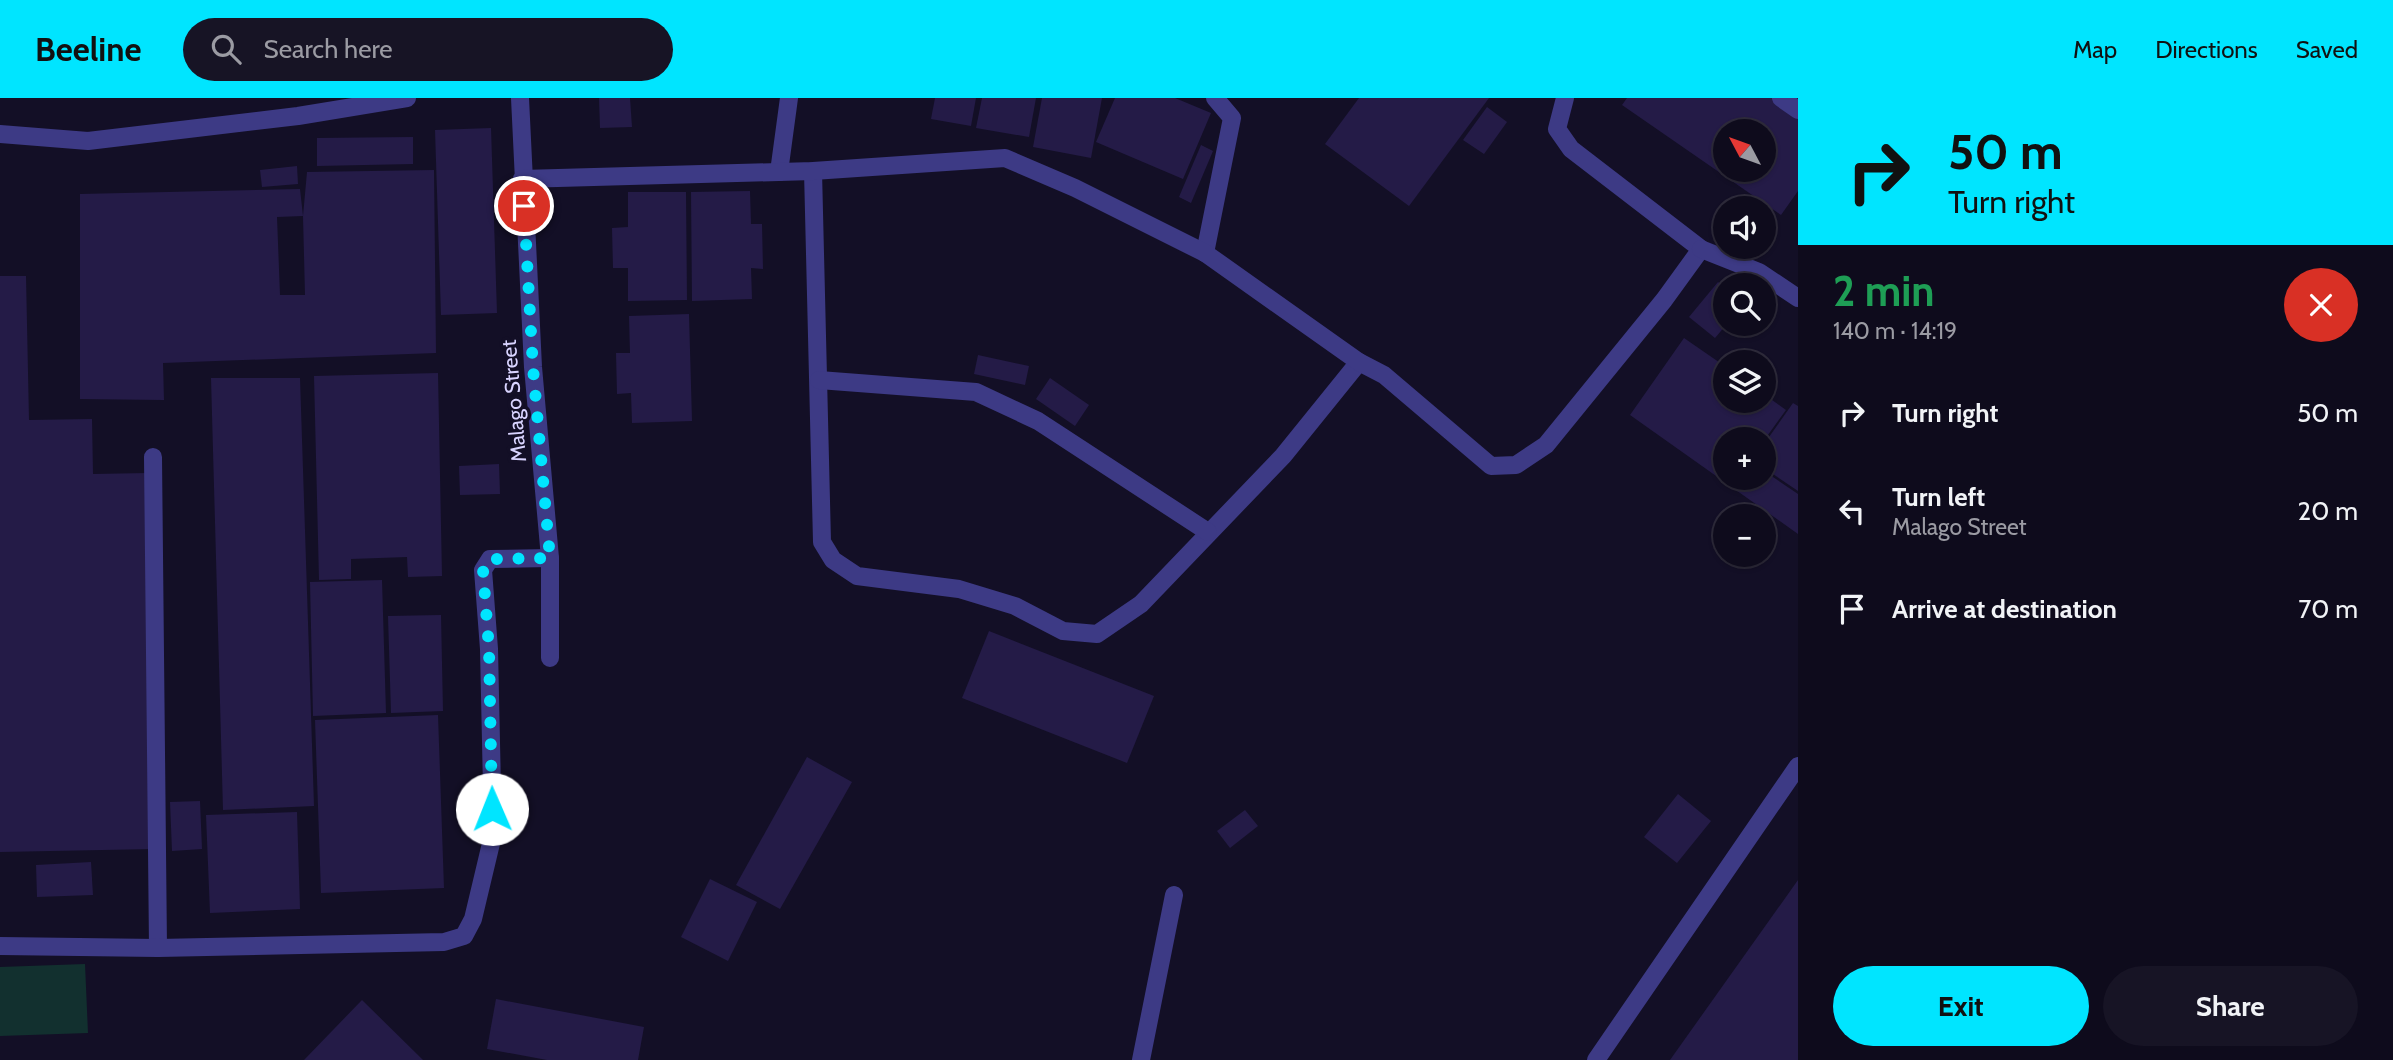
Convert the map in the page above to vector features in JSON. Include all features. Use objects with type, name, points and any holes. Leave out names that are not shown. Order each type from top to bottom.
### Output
[{"type":"street","points":[[0,134],[88,141],[298,116],[407,98]]},
{"type":"street","name":"Malago Street","points":[[520,98],[533,368],[550,558],[550,658]]},
{"type":"street","points":[[779,172],[789,98]]},
{"type":"street","points":[[1205,253],[1232,118],[1215,98]]},
{"type":"street","points":[[1565,98],[1557,129],[1571,149],[1702,249],[1759,272],[1798,298]]},
{"type":"street","points":[[1781,98],[1798,110]]},
{"type":"street","points":[[522,179],[813,171],[1005,158],[1075,188],[1205,253],[1359,362],[1384,375],[1491,466],[1516,465],[1546,446],[1702,249]]},
{"type":"street","points":[[813,171],[822,542],[833,560],[857,576],[959,589],[1016,606],[1063,631],[1097,634],[1141,604],[1283,456],[1359,362]]},
{"type":"street","points":[[818,380],[976,392],[1038,421],[1208,532]]},
{"type":"street","points":[[153,457],[158,948]]},
{"type":"street","points":[[0,946],[158,948],[444,942],[464,936],[473,919],[493,835],[489,649],[483,570],[490,559],[550,558]]},
{"type":"street","points":[[1596,1060],[1798,766]]},
{"type":"street","points":[[1141,1060],[1174,895]]},
{"type":"green space","points":[[85,964],[88,1033],[0,1036],[0,967]]},
{"type":"building","points":[[599,98],[630,98],[632,127],[600,128]]},
{"type":"building","points":[[935,98],[976,98],[971,126],[931,119]]},
{"type":"building","points":[[982,98],[1036,98],[1029,137],[976,128]]},
{"type":"building","points":[[1042,98],[1102,98],[1091,158],[1033,147]]},
{"type":"building","points":[[1115,98],[1175,98],[1211,113],[1183,179],[1096,142]]},
{"type":"building","points":[[1359,98],[1489,98],[1409,206],[1325,144]]},
{"type":"building","points":[[1627,98],[1777,98],[1798,112],[1798,191],[1781,215],[1776,212],[1776,196],[1754,196],[1733,182],[1776,182],[1776,119],[1713,119],[1713,168],[1622,105]]},
{"type":"building","points":[[1487,107],[1507,122],[1484,154],[1463,140]]},
{"type":"building","points":[[491,128],[497,313],[441,315],[435,130]]},
{"type":"building","points":[[413,137],[413,164],[317,166],[317,138]]},
{"type":"building","points":[[1201,145],[1213,151],[1191,203],[1179,197]]},
{"type":"building","points":[[297,166],[298,184],[262,187],[260,170]]},
{"type":"building","points":[[434,170],[436,353],[163,363],[164,400],[80,399],[80,194],[300,189],[303,216],[307,172]],"holes":[[[303,216],[305,295],[280,295],[277,217]]]},
{"type":"building","points":[[750,191],[751,224],[762,224],[763,269],[751,268],[752,299],[692,301],[691,192]]},
{"type":"building","points":[[628,192],[686,192],[687,300],[628,301],[628,268],[613,268],[612,228],[628,227]]},
{"type":"building","points":[[0,276],[26,276],[29,420],[92,419],[93,474],[148,473],[154,849],[0,852]]},
{"type":"building","points":[[1713,288],[1713,336],[1717,336],[1715,338],[1689,317]]},
{"type":"building","points":[[689,314],[692,421],[632,423],[631,393],[617,394],[616,353],[630,353],[629,316]]},
{"type":"building","points":[[1684,338],[1713,358],[1713,413],[1776,413],[1776,403],[1786,410],[1774,427],[1713,427],[1713,474],[1630,415]]},
{"type":"building","points":[[978,355],[1029,366],[1025,385],[974,374]]},
{"type":"building","points":[[438,373],[442,576],[408,577],[407,557],[351,559],[351,579],[319,580],[314,376]]},
{"type":"building","points":[[211,378],[300,378],[314,806],[223,810]]},
{"type":"building","points":[[1050,378],[1089,405],[1075,426],[1036,399]]},
{"type":"building","points":[[1793,403],[1798,406],[1798,491],[1776,476],[1776,427]]},
{"type":"building","points":[[499,464],[500,494],[460,495],[459,466]]},
{"type":"building","points":[[1776,479],[1798,494],[1798,534],[1776,518],[1776,504],[1756,504],[1736,490],[1776,490]]},
{"type":"building","points":[[382,580],[386,713],[313,716],[310,582]]},
{"type":"building","points":[[441,615],[443,711],[391,713],[388,616]]},
{"type":"building","points":[[989,631],[1154,696],[1127,763],[962,698]]},
{"type":"building","points":[[438,715],[444,888],[321,893],[315,720]]},
{"type":"building","points":[[807,757],[852,782],[780,909],[736,885]]},
{"type":"building","points":[[1678,794],[1711,821],[1677,863],[1644,837]]},
{"type":"building","points":[[200,801],[202,849],[172,851],[170,802]]},
{"type":"building","points":[[1245,810],[1258,826],[1230,848],[1217,831]]},
{"type":"building","points":[[297,812],[300,909],[210,913],[206,815]]},
{"type":"building","points":[[91,862],[93,895],[37,897],[36,865]]},
{"type":"building","points":[[710,879],[757,902],[728,961],[681,937]]},
{"type":"building","points":[[1798,880],[1798,1060],[1670,1060]]},
{"type":"building","points":[[496,999],[644,1027],[638,1060],[547,1060],[487,1049]]},
{"type":"building","points":[[362,1000],[423,1060],[304,1060]]},
{"type":"route","points":[[492,809],[489,649],[483,570],[490,559],[550,558],[533,368],[524,206]]}]
